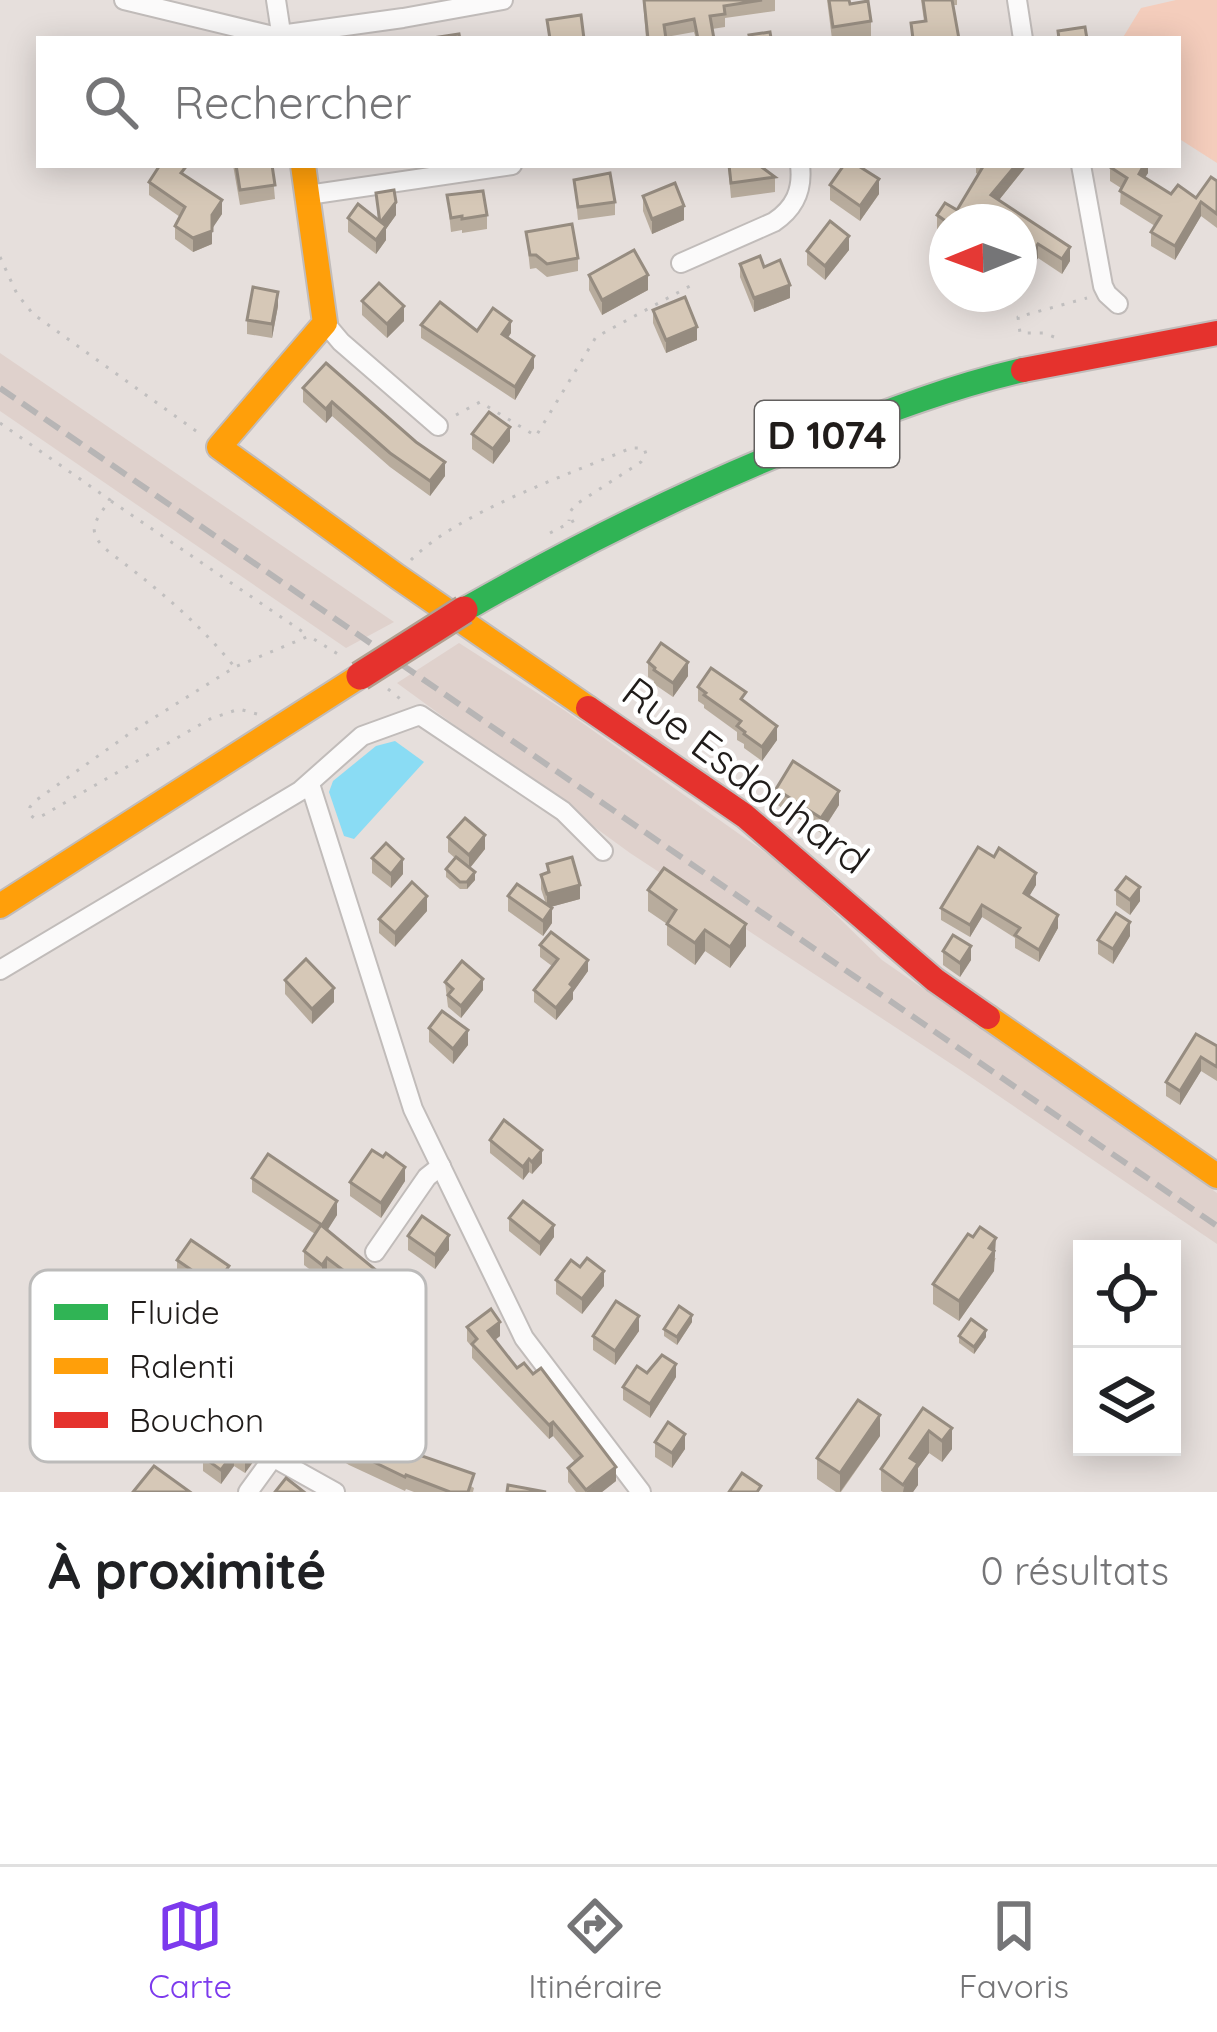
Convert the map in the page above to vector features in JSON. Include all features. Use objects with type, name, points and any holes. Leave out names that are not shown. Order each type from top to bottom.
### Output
[{"type":"street","points":[[124,0],[276,36]]},
{"type":"street","points":[[276,0],[281,36]]},
{"type":"street","points":[[287,36],[503,0]]},
{"type":"street","points":[[1017,0],[1023,36]]},
{"type":"street","points":[[304,168],[325,323],[438,426]]},
{"type":"street","points":[[308,195],[492,168]]},
{"type":"street","points":[[681,263],[785,214],[800,190],[800,168]]},
{"type":"street","points":[[1081,168],[1096,256],[1113,299]]},
{"type":"street","points":[[219,447],[325,323]]},
{"type":"street","name":"D 1074","points":[[0,906],[351,666],[672,499],[937,392],[1137,346],[1217,333]]},
{"type":"street","name":"Rue Esdouhard","points":[[219,447],[398,577],[745,815],[935,980],[1217,1176]]},
{"type":"street","points":[[0,970],[310,784],[362,736],[420,715],[563,811],[603,850]]},
{"type":"street","points":[[310,784],[412,1108],[524,1338],[641,1492]]},
{"type":"street","points":[[375,1252],[440,1166]]},
{"type":"street","points":[[248,1492],[271,1462]]},
{"type":"street","points":[[281,1462],[335,1492]]},
{"type":"path","points":[[0,257],[17,294],[33,314],[219,447]]},
{"type":"path","points":[[438,426],[480,402],[536,436],[596,337],[690,286],[681,263]]},
{"type":"path","points":[[1061,340],[1044,333],[1020,333],[1018,316],[1080,299],[1113,299]]},
{"type":"path","points":[[0,423],[351,666]]},
{"type":"path","points":[[398,577],[427,544],[481,514],[631,448],[644,448],[641,462],[575,505],[569,523]]},
{"type":"path","points":[[110,500],[94,526],[106,550],[174,602],[235,667]]},
{"type":"path","points":[[258,714],[230,710],[40,817],[29,814],[35,802],[133,731],[235,667],[309,636]]},
{"type":"path","points":[[389,690],[420,715]]},
{"type":"shaded area","points":[[1176,0],[1217,0],[1217,163],[1181,140],[1181,36],[1124,36],[1141,8]]},
{"type":"shaded area","points":[[0,353],[394,622],[346,648],[0,411]]},
{"type":"shaded area","points":[[459,643],[564,710],[790,870],[882,960],[1217,1193],[1217,1244],[630,853],[397,683]]},
{"type":"water","points":[[395,741],[424,762],[354,839],[344,836],[329,792],[333,781],[376,746]]},
{"type":"building","points":[[644,0],[762,0],[724,6],[725,14],[710,16],[713,36],[697,36],[694,19],[664,25],[666,36],[648,36]]},
{"type":"building","points":[[829,0],[868,1],[871,21],[833,27]]},
{"type":"building","points":[[923,0],[952,0],[958,36],[913,36],[911,23],[926,21]]},
{"type":"building","points":[[581,15],[584,36],[550,36],[547,20]]},
{"type":"building","points":[[1085,27],[1086,36],[1059,36],[1058,31]]},
{"type":"building","points":[[158,168],[185,168],[181,173],[222,200],[212,215],[212,231],[193,238],[175,226],[185,207],[149,182]]},
{"type":"building","points":[[236,168],[272,168],[275,185],[240,190]]},
{"type":"building","points":[[729,168],[763,168],[775,177],[731,183]]},
{"type":"building","points":[[842,168],[862,168],[879,179],[860,206],[830,185]]},
{"type":"building","points":[[982,168],[1014,168],[991,195],[1005,204],[961,204]]},
{"type":"building","points":[[1112,168],[1142,168],[1139,174],[1171,194],[1178,185],[1196,198],[1211,177],[1217,181],[1217,214],[1201,202],[1175,246],[1151,232],[1161,216],[1120,191],[1127,178]]},
{"type":"building","points":[[610,173],[615,202],[578,207],[574,180]]},
{"type":"building","points":[[675,183],[684,206],[652,219],[643,196]]},
{"type":"building","points":[[394,190],[396,202],[380,223],[376,193]]},
{"type":"building","points":[[483,191],[487,215],[451,218],[447,195]]},
{"type":"building","points":[[358,204],[386,226],[376,240],[348,218]]},
{"type":"building","points":[[830,221],[849,236],[825,266],[807,251]]},
{"type":"building","points":[[572,224],[578,258],[547,264],[530,255],[526,232]]},
{"type":"building","points":[[1037,225],[1070,247],[1062,259],[1038,244]]},
{"type":"building","points":[[634,250],[648,275],[602,300],[589,275]]},
{"type":"building","points":[[760,256],[764,267],[780,260],[790,285],[754,298],[740,264]]},
{"type":"building","points":[[379,283],[404,306],[387,324],[362,301]]},
{"type":"building","points":[[253,287],[278,292],[272,324],[247,320]]},
{"type":"building","points":[[685,297],[697,327],[666,340],[653,310]]},
{"type":"building","points":[[440,302],[477,331],[493,308],[511,321],[502,334],[534,356],[515,387],[421,325]]},
{"type":"building","points":[[326,363],[445,462],[430,481],[332,402],[326,409],[303,388]]},
{"type":"building","points":[[489,412],[510,427],[493,449],[472,434]]},
{"type":"building","points":[[661,643],[688,662],[673,683],[648,662]]},
{"type":"building","points":[[711,668],[746,692],[741,699],[777,726],[762,747],[737,726],[741,721],[698,687]]},
{"type":"building","points":[[793,761],[839,791],[821,818],[776,789]]},
{"type":"building","points":[[465,818],[485,835],[469,855],[448,837]]},
{"type":"building","points":[[386,843],[403,859],[391,874],[372,858]]},
{"type":"building","points":[[978,847],[994,857],[999,848],[1036,873],[1024,893],[1058,915],[1039,950],[1015,935],[1020,928],[982,905],[970,925],[941,908]]},
{"type":"building","points":[[456,857],[475,872],[467,882],[460,882],[446,869]]},
{"type":"building","points":[[572,857],[580,885],[547,894],[541,875],[549,872],[547,864]]},
{"type":"building","points":[[664,868],[746,924],[730,947],[705,930],[695,943],[667,924],[676,910],[648,890]]},
{"type":"building","points":[[1126,877],[1140,887],[1130,900],[1116,890]]},
{"type":"building","points":[[412,882],[427,896],[395,933],[379,919]]},
{"type":"building","points":[[517,884],[552,908],[543,921],[508,896]]},
{"type":"building","points":[[1116,913],[1130,922],[1113,949],[1098,940]]},
{"type":"building","points":[[551,932],[588,960],[556,1008],[534,990],[558,959],[540,945]]},
{"type":"building","points":[[953,935],[971,946],[960,963],[943,951]]},
{"type":"building","points":[[306,959],[334,988],[312,1009],[285,980]]},
{"type":"building","points":[[462,961],[483,979],[461,1006],[448,995],[453,989],[445,982]]},
{"type":"building","points":[[442,1011],[468,1030],[453,1049],[429,1028]]},
{"type":"building","points":[[1196,1034],[1217,1046],[1217,1067],[1201,1057],[1180,1091],[1166,1082]]},
{"type":"building","points":[[504,1120],[542,1150],[523,1167],[490,1140]]},
{"type":"building","points":[[372,1150],[383,1157],[386,1153],[405,1167],[381,1203],[350,1182]]},
{"type":"building","points":[[268,1154],[337,1201],[322,1225],[252,1178]]},
{"type":"building","points":[[523,1201],[554,1225],[540,1243],[509,1218]]},
{"type":"building","points":[[422,1216],[449,1235],[435,1255],[408,1236]]},
{"type":"building","points":[[321,1225],[376,1270],[343,1270],[327,1258],[322,1265],[304,1251]]},
{"type":"building","points":[[980,1227],[996,1238],[989,1248],[994,1251],[959,1301],[933,1284],[968,1234],[973,1237]]},
{"type":"building","points":[[191,1240],[229,1266],[226,1270],[192,1270],[177,1260]]},
{"type":"building","points":[[587,1258],[604,1271],[582,1299],[556,1280],[571,1260],[580,1267]]},
{"type":"building","points":[[616,1301],[639,1316],[615,1351],[593,1336]]},
{"type":"building","points":[[679,1306],[692,1315],[677,1337],[664,1329]]},
{"type":"building","points":[[491,1309],[500,1322],[488,1331],[517,1368],[524,1363],[533,1374],[541,1368],[616,1467],[586,1490],[568,1468],[582,1456],[472,1344],[477,1339],[467,1327]]},
{"type":"building","points":[[971,1319],[986,1330],[974,1347],[959,1336]]},
{"type":"building","points":[[662,1355],[676,1364],[650,1404],[623,1387],[637,1366],[647,1373]]},
{"type":"building","points":[[858,1400],[880,1415],[840,1473],[817,1458]]},
{"type":"building","points":[[923,1408],[952,1428],[942,1441],[929,1431],[910,1458],[918,1463],[903,1485],[881,1469]]},
{"type":"building","points":[[668,1422],[685,1434],[672,1453],[655,1442]]},
{"type":"building","points":[[426,1457],[474,1474],[468,1492],[450,1492],[374,1462],[426,1462]]},
{"type":"building","points":[[154,1466],[190,1492],[133,1492]]},
{"type":"building","points":[[742,1473],[761,1486],[757,1492],[729,1492]]},
{"type":"building","points":[[286,1478],[304,1492],[275,1492]]},
{"type":"building","points":[[508,1485],[546,1492],[507,1492]]},
{"type":"railway","points":[[0,388],[1217,1226]]},
{"type":"traffic: fast","points":[[464,610],[595,539],[730,475],[896,409],[1023,370]]},
{"type":"traffic: slow","points":[[303,168],[325,323],[219,447],[588,708]]},
{"type":"traffic: slow","points":[[0,906],[360,676]]},
{"type":"traffic: slow","points":[[988,1017],[1217,1176]]},
{"type":"traffic: jam","points":[[1023,370],[1217,333]]},
{"type":"traffic: jam","points":[[360,676],[464,610]]},
{"type":"traffic: jam","points":[[588,708],[745,816],[935,980],[988,1017]]}]
